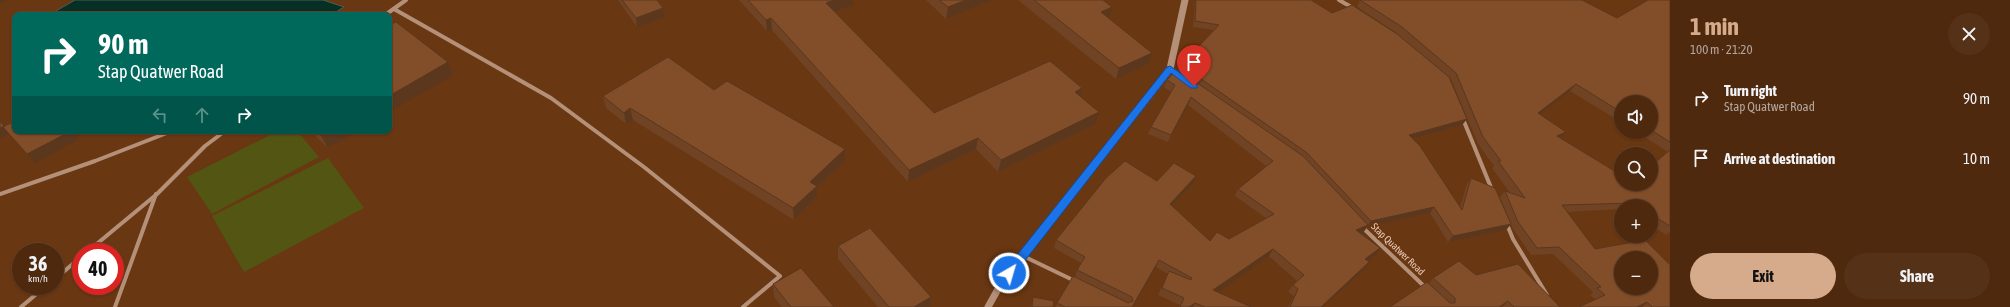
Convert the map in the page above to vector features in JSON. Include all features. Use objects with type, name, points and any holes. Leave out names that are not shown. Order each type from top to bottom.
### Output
[{"type":"street","points":[[390,12],[406,0]]},
{"type":"street","points":[[988,307],[1002,282],[1173,71],[1185,0]]},
{"type":"street","points":[[1339,0],[1355,9]]},
{"type":"street","points":[[394,9],[551,98],[644,167],[780,276],[743,307]]},
{"type":"street","points":[[1460,110],[1495,197]]},
{"type":"street","points":[[0,194],[95,161],[164,134]]},
{"type":"street","points":[[98,243],[157,194],[205,146],[221,134]]},
{"type":"street","points":[[115,307],[157,194]]},
{"type":"street","points":[[1504,218],[1513,239],[1550,300]]},
{"type":"street","name":"Stap Quatwer Road","points":[[1359,224],[1380,246],[1430,292]]},
{"type":"street","points":[[1023,256],[1078,283]]},
{"type":"street","points":[[64,271],[72,265]]},
{"type":"street","points":[[21,307],[35,295]]},
{"type":"shaded area","points":[[272,134],[300,134],[319,157],[212,214],[187,177]]},
{"type":"shaded area","points":[[328,158],[364,208],[244,272],[212,216]]},
{"type":"water","points":[[75,0],[323,0],[344,7],[336,12],[54,12]]},
{"type":"building","points":[[622,0],[657,0],[663,8],[636,18]]},
{"type":"building","points":[[748,0],[835,0],[826,3],[934,113],[1050,61],[1082,88],[1075,92],[1099,112],[1001,160],[978,138],[909,170],[771,18],[766,20]]},
{"type":"building","points":[[939,0],[966,0],[948,7]]},
{"type":"building","points":[[1034,0],[1103,0],[1112,7],[1101,12],[1152,53],[1119,68]]},
{"type":"building","points":[[1196,0],[1311,0],[1332,13],[1352,5],[1397,34],[1449,77],[1467,119],[1409,135],[1420,146],[1462,210],[1471,178],[1495,188],[1511,224],[1453,236],[1434,207],[1371,221],[1306,152],[1181,65],[1219,25],[1195,21]]},
{"type":"building","points":[[1360,0],[1582,0],[1617,18],[1648,0],[1670,0],[1670,142],[1658,134],[1658,95],[1614,95],[1614,108],[1576,84],[1538,113],[1566,132],[1557,136],[1614,171],[1614,191],[1658,191],[1658,160],[1670,150],[1670,226],[1658,218],[1658,199],[1614,199],[1614,204],[1562,205],[1595,249],[1628,243],[1648,243],[1656,251],[1614,251],[1614,295],[1658,295],[1658,253],[1670,265],[1670,307],[1652,307],[1647,302],[1637,307],[1579,307],[1605,295],[1597,288],[1601,287],[1559,247],[1537,248],[1518,222],[1505,191],[1525,198],[1498,161],[1501,161],[1483,137],[1456,73],[1402,27]]},
{"type":"building","points":[[396,22],[448,62],[392,94],[392,24]]},
{"type":"building","points":[[668,57],[714,90],[727,81],[845,149],[810,182],[817,186],[793,208],[630,108],[624,113],[603,96]]},
{"type":"building","points":[[1177,69],[1303,156],[1368,225],[1356,230],[1380,248],[1365,259],[1369,262],[1321,307],[1290,307],[1298,289],[1293,285],[1304,275],[1273,249],[1213,290],[1251,307],[1205,307],[1195,303],[1189,307],[1180,307],[1184,298],[1162,288],[1169,271],[1191,280],[1192,278],[1159,260],[1132,307],[1065,307],[1057,303],[1073,276],[1128,303],[1133,301],[1132,297],[1077,270],[1085,257],[1056,240],[1106,178],[1125,161],[1157,181],[1174,163],[1196,176],[1170,204],[1210,241],[1217,232],[1229,239],[1274,214],[1238,189],[1273,161],[1191,97],[1171,135],[1151,127],[1175,85],[1167,80]]},
{"type":"building","points":[[0,121],[4,126],[0,128]]},
{"type":"building","points":[[12,122],[12,134],[65,134],[27,154],[3,127]]},
{"type":"building","points":[[870,228],[931,297],[914,307],[889,307],[838,246]]},
{"type":"building","points":[[1459,261],[1476,275],[1518,264],[1560,307],[1514,307],[1508,301],[1499,307],[1390,307],[1427,282],[1450,303],[1455,303],[1455,298],[1433,278]]},
{"type":"building","points":[[801,268],[834,307],[791,307],[773,284]]},
{"type":"building","points":[[1033,297],[1054,301],[1053,307],[1032,307]]},
{"type":"route","points":[[1009,273],[1170,69],[1194,86]]}]
